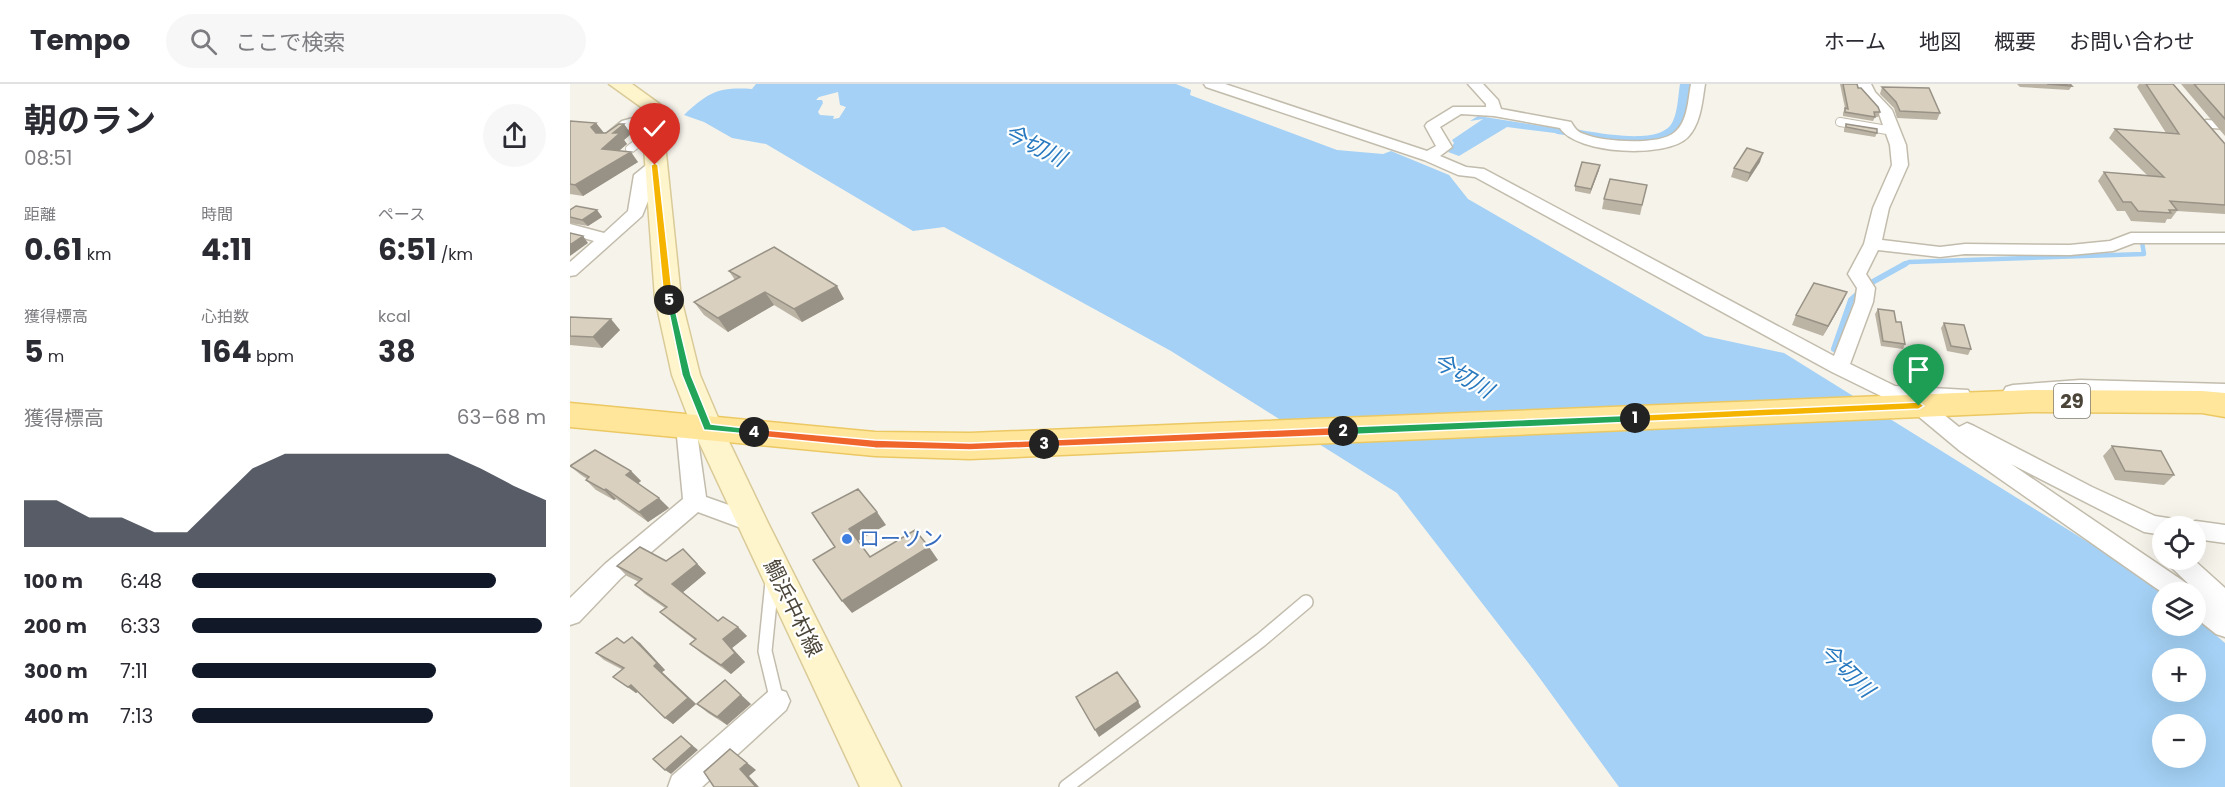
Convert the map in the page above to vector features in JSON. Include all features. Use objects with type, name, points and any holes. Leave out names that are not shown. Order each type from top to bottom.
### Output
[{"type":"main road","name":"29","points":[[570,415],[887,444],[970,446],[2032,401],[2202,402],[2225,405]]},
{"type":"street","points":[[608,138],[627,124],[652,124],[651,105],[619,84]]},
{"type":"street","points":[[1211,84],[1429,157],[1464,172],[1478,172],[1892,393],[1965,395],[2080,387],[2225,391]]},
{"type":"street","points":[[1475,84],[1493,103],[1494,112]]},
{"type":"street","points":[[1429,157],[1444,147],[1432,126],[1458,110],[1494,112],[1566,125],[1570,132],[1583,139],[1629,146],[1648,147],[1676,140],[1689,125],[1698,84]]},
{"type":"street","points":[[1839,366],[1864,302],[1866,288],[1857,274],[1873,244],[1881,208],[1900,165],[1898,144],[1885,110],[1869,94],[1864,84]]},
{"type":"street","points":[[2219,141],[2202,120],[2225,125]]},
{"type":"street","name":"鯛浜中村線","points":[[652,124],[668,298],[696,427],[752,523],[881,787]]},
{"type":"street","points":[[570,271],[636,213],[640,201],[640,178],[655,165]]},
{"type":"street","points":[[570,229],[608,239]]},
{"type":"street","points":[[1873,244],[1940,252],[1965,249],[2070,250],[2113,246],[2131,238],[2225,238]]},
{"type":"street","points":[[1919,406],[2084,493],[2152,525]]},
{"type":"street","points":[[1919,406],[1966,445],[2165,582]]},
{"type":"street","points":[[570,614],[613,571],[694,502],[696,427]]},
{"type":"street","points":[[694,502],[752,523]]},
{"type":"street","points":[[2206,532],[2225,534]]},
{"type":"street","points":[[2189,570],[2225,604]]},
{"type":"street","points":[[2206,612],[2225,626]]},
{"type":"street","points":[[682,787],[777,701]]},
{"type":"lane","points":[[1840,122],[1893,130]]},
{"type":"lane","points":[[630,149],[652,124]]},
{"type":"lane","points":[[773,567],[765,651],[777,701]]},
{"type":"lane","points":[[1066,787],[1261,640],[1306,602]]},
{"type":"water","name":"今切川","points":[[756,84],[1176,84],[1191,90],[1190,95],[1337,150],[1383,154],[1391,151],[1449,175],[1468,199],[1705,336],[1784,353],[2152,582],[2152,636],[2206,636],[2206,627],[2225,643],[2225,787],[1619,787],[1533,669],[1397,493],[1171,351],[944,227],[913,231],[766,144],[732,138],[704,122],[684,115],[708,96],[731,89],[752,89]],"holes":[[[838,92],[840,105],[846,107],[839,118],[833,119],[834,116],[820,115],[818,112],[823,103],[822,100],[816,100]]]},
{"type":"water","points":[[1478,116],[1561,129],[1563,134],[1507,127],[1459,156],[1448,152],[1454,143],[1452,140],[1483,119],[1470,121]]},
{"type":"building","points":[[1843,84],[1857,84],[1880,112],[1874,112],[1875,117],[1845,112],[1845,108],[1848,109]]},
{"type":"building","points":[[2047,84],[2070,84],[2072,86]]},
{"type":"building","points":[[2146,84],[2173,84],[2225,144],[2225,205],[2170,201],[2177,210],[2169,210],[2171,213],[2138,211],[2131,202],[2123,202],[2104,172],[2164,177],[2115,129],[2179,134]]},
{"type":"building","points":[[2194,84],[2225,84],[2225,119]]},
{"type":"building","points":[[1882,87],[1929,88],[1940,113],[1900,111],[1896,102]]},
{"type":"building","points":[[570,121],[596,123],[591,127],[596,133],[606,133],[619,124],[624,124],[613,133],[620,133],[602,149],[631,152],[575,185],[570,184]]},
{"type":"building","points":[[1846,124],[1877,129],[1877,133],[1846,127]]},
{"type":"building","points":[[1747,148],[1763,153],[1750,173],[1734,168]]},
{"type":"building","points":[[1582,162],[1600,165],[1591,189],[1575,186]]},
{"type":"building","points":[[1610,179],[1647,185],[1642,205],[1604,199]]},
{"type":"building","points":[[576,206],[597,210],[582,220],[570,217],[570,210]]},
{"type":"building","points":[[570,233],[583,236],[570,245]]},
{"type":"building","points":[[774,247],[837,286],[794,309],[765,292],[718,318],[694,302],[740,277],[729,271]]},
{"type":"building","points":[[1814,283],[1847,292],[1828,326],[1796,315]]},
{"type":"building","points":[[1878,309],[1894,311],[1896,322],[1901,322],[1905,344],[1883,341]]},
{"type":"building","points":[[570,317],[611,319],[593,337],[570,336]]},
{"type":"building","points":[[1944,323],[1964,325],[1971,349],[1951,346]]},
{"type":"building","points":[[2112,446],[2161,451],[2174,475],[2125,471]]},
{"type":"building","points":[[595,450],[631,471],[626,475],[659,498],[639,512],[606,489],[586,480],[589,477],[570,466]]},
{"type":"building","points":[[858,489],[877,512],[849,529],[870,557],[915,530],[929,547],[842,601],[813,560],[835,547],[812,513]]},
{"type":"building","points":[[640,547],[666,561],[683,549],[697,564],[672,584],[718,621],[723,617],[738,627],[723,639],[735,653],[721,665],[690,644],[696,639],[660,612],[667,607],[635,585],[642,579],[617,566]]},
{"type":"building","points":[[632,637],[657,663],[654,666],[688,698],[665,718],[631,685],[628,687],[613,677],[624,668],[596,653],[617,638],[624,643]]},
{"type":"building","points":[[1117,672],[1138,701],[1095,730],[1076,697]]},
{"type":"building","points":[[725,680],[741,695],[717,717],[697,704]]},
{"type":"building","points":[[681,736],[692,746],[665,770],[653,759]]},
{"type":"building","points":[[730,749],[747,763],[740,769],[756,787],[714,787],[704,772]]},
{"type":"waterway","points":[[1557,130],[1644,142],[1669,136],[1680,123],[1687,84]]},
{"type":"waterway","points":[[1902,266],[1909,262],[2144,254],[2142,242]]},
{"type":"waterway","points":[[1834,349],[1851,300],[1869,284],[1905,264]]},
{"type":"place","name":"ローソン","points":[[847,539]]},
{"type":"route","points":[[655,165],[668,298],[686,375],[707,427],[875,444],[970,446],[1919,406]]}]
